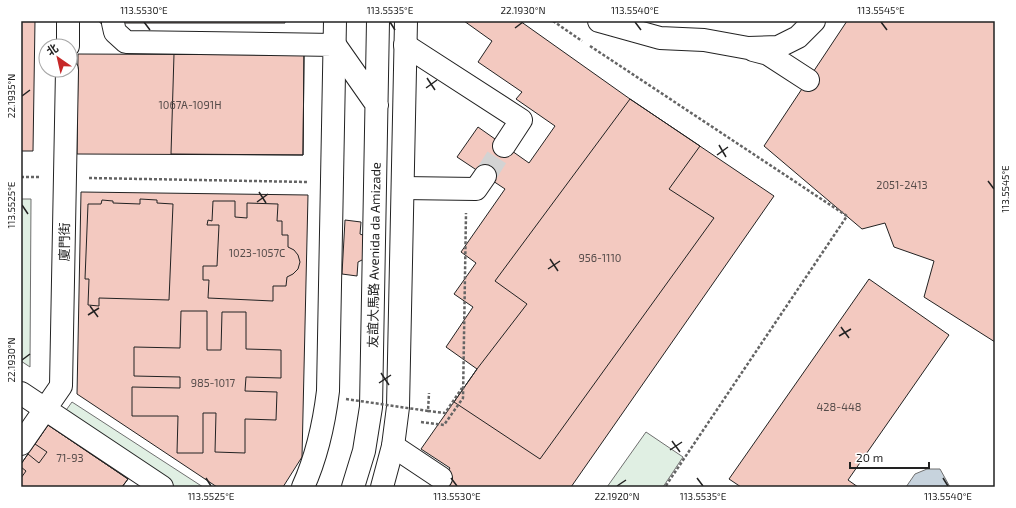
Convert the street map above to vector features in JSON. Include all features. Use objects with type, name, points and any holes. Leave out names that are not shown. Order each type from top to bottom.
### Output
[{"type":"street","points":[[68,21],[68,38]]},
{"type":"street","points":[[303,487],[314,461],[320,438],[328,391],[335,21]]},
{"type":"street","name":"友誼大馬路 Avenida da Amizade","points":[[353,487],[364,451],[371,407],[378,21]]},
{"type":"street","name":"友誼大馬路 Avenida da Amizade","points":[[382,487],[393,446],[397,418],[406,21]]},
{"type":"street","points":[[599,21],[660,38],[704,40],[748,48],[768,54],[808,80]]},
{"type":"street","points":[[748,48],[778,47],[798,37],[814,21]]},
{"type":"street","points":[[114,23],[115,32],[126,42],[335,45]]},
{"type":"street","points":[[210,55],[213,49],[219,45],[228,43]]},
{"type":"street","points":[[335,45],[377,105]]},
{"type":"street","points":[[405,45],[521,120],[504,146]]},
{"type":"street","name":"廈門街","points":[[21,444],[60,386],[67,78]]},
{"type":"street","points":[[403,188],[476,189],[484,176]]},
{"type":"street","points":[[21,393],[162,487]]},
{"type":"street","points":[[393,446],[441,478]]},
{"type":"path","points":[[553,21],[847,216],[665,487]]},
{"type":"path","points":[[21,177],[332,182]]},
{"type":"path","points":[[397,418],[444,425],[463,398],[466,189]]},
{"type":"path","points":[[346,398],[445,413],[462,387]]},
{"type":"path","points":[[428,411],[429,394]]},
{"type":"green space","points":[[21,199],[31,199],[30,367],[21,361]]},
{"type":"green space","points":[[72,402],[203,487],[140,487],[143,483],[56,424]]},
{"type":"green space","points":[[646,432],[683,457],[663,487],[607,487]]},
{"type":"shaded area","points":[[927,469],[940,469],[950,487],[906,487],[915,474]]},
{"type":"building","points":[[21,21],[35,21],[33,151],[21,151]]},
{"type":"building","points":[[100,21],[285,21],[285,23],[100,23]]},
{"type":"building","points":[[464,21],[520,21],[630,99],[774,196],[571,487],[437,487],[450,468],[421,449],[477,369],[446,347],[473,307],[454,294],[476,263],[461,252],[505,189],[457,157],[478,127],[529,163],[555,126],[516,99],[522,92],[478,62],[492,41]]},
{"type":"building","points":[[847,21],[995,21],[995,342],[924,297],[934,261],[894,247],[885,223],[862,229],[764,146]]},
{"type":"building","points":[[78,54],[304,55],[303,155],[77,154]]},
{"type":"building","points":[[174,54],[304,55],[303,155],[171,154]]},
{"type":"building","points":[[630,99],[700,146],[669,189],[714,218],[540,459],[454,402],[477,369],[527,304],[495,281]]},
{"type":"building","points":[[81,192],[308,195],[302,457],[283,487],[217,487],[77,394]]},
{"type":"building","points":[[140,199],[157,200],[157,203],[173,204],[169,300],[99,298],[99,306],[88,305],[89,279],[85,279],[88,204],[101,204],[102,200],[113,201],[113,203],[140,204]]},
{"type":"building","points":[[213,201],[235,201],[235,217],[247,218],[247,203],[278,204],[277,221],[282,221],[282,235],[288,235],[288,247],[294,250],[298,255],[300,262],[298,269],[287,277],[286,286],[273,286],[273,301],[208,298],[209,280],[203,280],[203,266],[217,266],[219,225],[207,225],[208,220],[212,221]]},
{"type":"building","points":[[345,220],[361,222],[360,234],[365,236],[366,258],[358,262],[357,276],[342,274]]},
{"type":"building","points":[[869,279],[949,335],[848,480],[858,487],[741,487],[729,479]]},
{"type":"building","points":[[181,311],[207,311],[207,350],[221,350],[222,312],[246,312],[246,349],[281,350],[281,378],[246,377],[245,391],[277,392],[276,420],[245,419],[245,453],[215,452],[216,413],[203,413],[203,453],[177,453],[178,416],[132,416],[132,387],[180,388],[180,377],[134,376],[134,347],[180,348]]},
{"type":"building","points":[[48,425],[128,479],[122,487],[21,487],[21,478],[26,471],[21,467],[21,464],[28,454],[39,463],[47,452],[35,444]]},
{"type":"building","points":[[48,425],[128,479],[122,487],[21,487],[21,464]]},
{"type":"tunnel","points":[[485,176],[504,146]]}]
